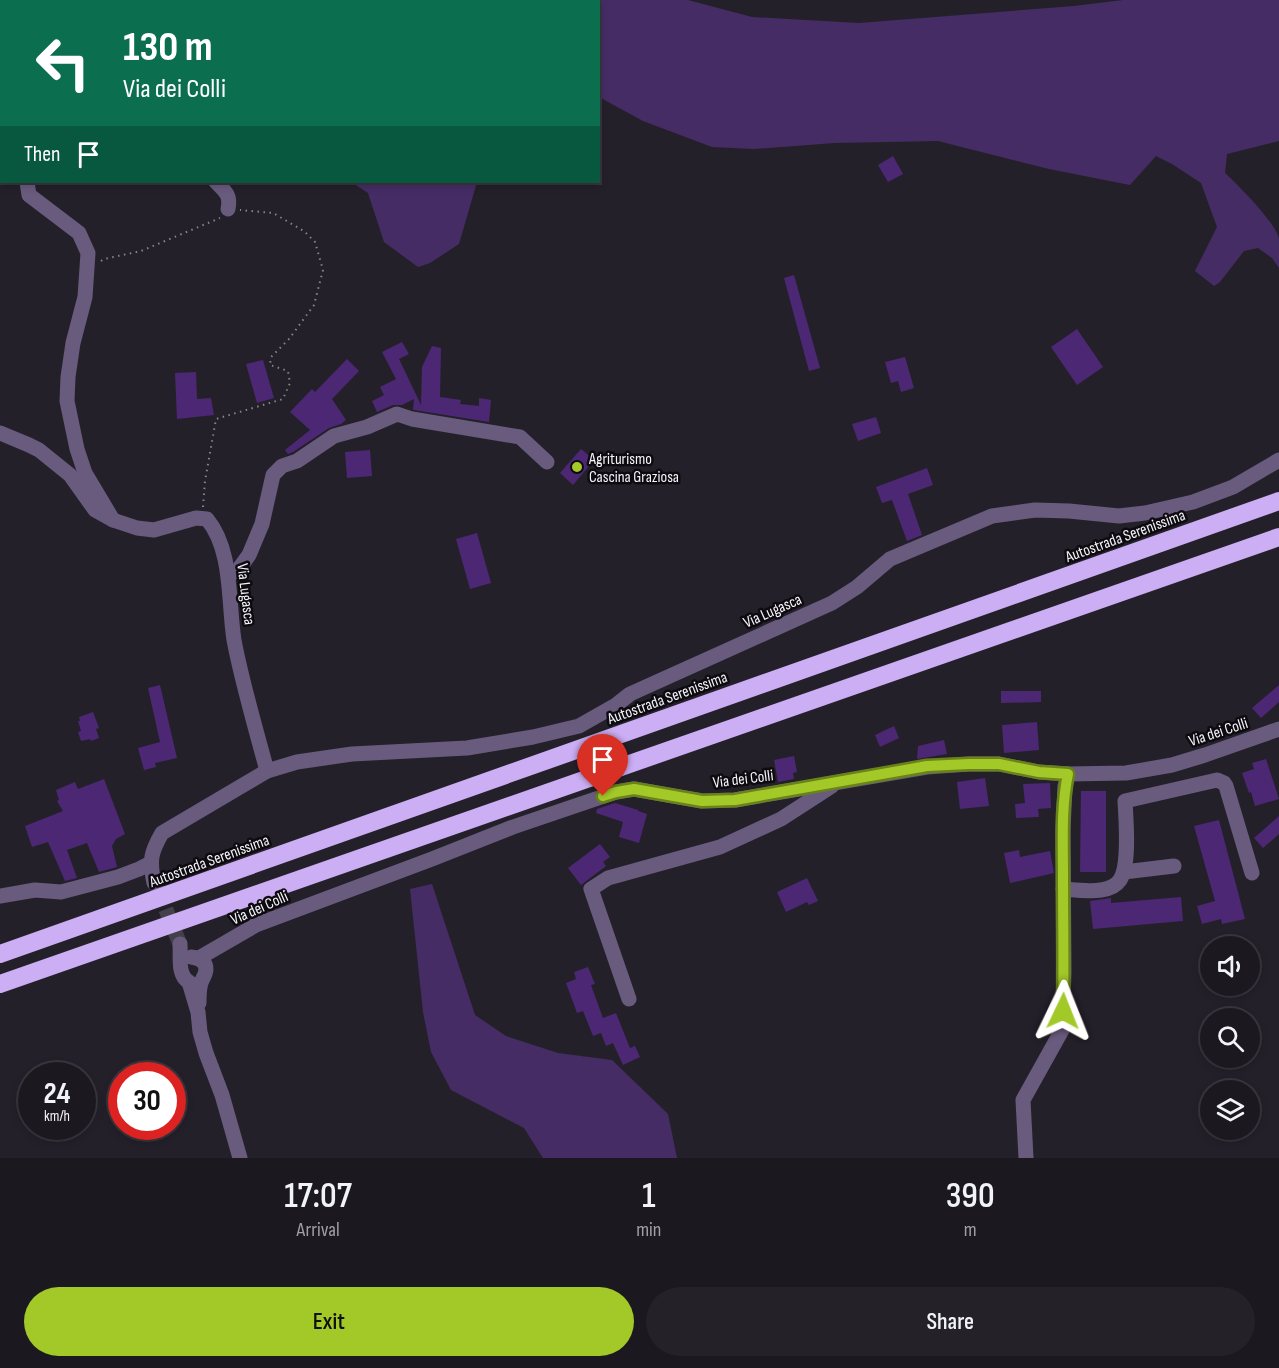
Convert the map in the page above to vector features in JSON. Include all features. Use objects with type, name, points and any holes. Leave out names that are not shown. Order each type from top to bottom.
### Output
[{"type":"highway","name":"Autostrada Serenissima","points":[[0,954],[1279,501]]},
{"type":"highway","points":[[0,984],[1279,537]]},
{"type":"street","points":[[27,183],[29,195],[79,233],[88,253],[85,297],[73,343],[68,377],[68,401],[76,449],[85,473],[113,520]]},
{"type":"street","points":[[217,183],[228,194],[230,201],[228,209]]},
{"type":"street","points":[[228,575],[238,570],[249,555],[262,524],[273,475],[282,466],[297,461],[334,436],[366,427],[398,414],[412,419],[520,437],[547,462]]},
{"type":"street","points":[[0,433],[39,450],[70,475],[95,510],[113,520],[137,528],[154,530],[196,518],[202,519]]},
{"type":"street","name":"Via Lugasca","points":[[151,863],[162,833],[267,771],[297,762],[352,754],[467,748],[533,737],[579,726],[616,705],[630,694],[832,603],[857,587],[890,559],[992,516],[1035,510],[1119,516],[1145,513],[1192,502],[1233,487],[1279,460]]},
{"type":"street","name":"Via Lugasca","points":[[202,519],[207,519],[213,527],[228,575],[234,639],[267,771]]},
{"type":"street","name":"Via dei Colli","points":[[240,1158],[222,1095],[200,1032],[194,968],[222,945],[256,925],[513,827],[616,792],[634,789],[702,801],[735,800],[927,766],[969,764],[999,764],[1039,772],[1068,774],[1126,773],[1183,761],[1279,729]]},
{"type":"street","points":[[1063,890],[1100,890],[1119,882],[1126,861],[1126,773]]},
{"type":"street","points":[[1026,1158],[1023,1100],[1062,1030],[1063,830],[1065,786],[1068,774]]},
{"type":"street","points":[[1125,801],[1217,780],[1224,783],[1252,873]]},
{"type":"street","points":[[629,999],[591,889],[608,878],[720,847],[782,819],[837,782]]},
{"type":"street","points":[[0,897],[35,890],[61,892],[118,877],[151,863],[154,883]]},
{"type":"street","points":[[1124,872],[1174,866]]},
{"type":"path","points":[[87,270],[104,259],[141,251],[222,217],[228,209],[273,213],[304,231],[315,242],[323,270],[314,305],[289,339],[271,357],[270,365],[288,371],[290,383],[283,399],[216,419],[205,481],[202,519]]},
{"type":"shaded area","points":[[600,0],[688,0],[752,17],[859,23],[1123,0],[1279,0],[1279,141],[1227,154],[1225,173],[1256,204],[1277,232],[1279,268],[1272,258],[1258,248],[1244,251],[1220,282],[1214,286],[1195,271],[1217,227],[1201,183],[1156,156],[1130,185],[1049,169],[938,141],[834,143],[754,149],[712,147],[643,121],[600,98]]},
{"type":"shaded area","points":[[353,183],[477,183],[459,244],[430,263],[418,267],[384,242],[368,193]]},
{"type":"shaded area","points":[[432,884],[475,1015],[506,1036],[558,1053],[612,1060],[668,1114],[677,1158],[543,1158],[524,1128],[451,1090],[431,1052],[423,1012],[410,889]]},
{"type":"building","points":[[893,156],[903,174],[888,182],[878,165]]},
{"type":"building","points":[[794,275],[820,368],[809,371],[784,278]]},
{"type":"building","points":[[1077,329],[1103,367],[1077,385],[1051,347]]},
{"type":"building","points":[[402,342],[409,354],[399,359],[421,405],[422,367],[432,346],[441,348],[440,397],[461,400],[460,404],[479,406],[479,398],[491,400],[489,422],[414,410],[414,399],[377,412],[372,401],[384,395],[380,387],[396,379],[382,352]]},
{"type":"building","points":[[905,357],[914,388],[901,392],[898,381],[891,383],[885,362]]},
{"type":"building","points":[[347,359],[359,371],[332,399],[346,420],[288,454],[285,450],[310,430],[290,412],[312,389],[315,392]]},
{"type":"building","points":[[263,360],[274,398],[257,403],[246,364]]},
{"type":"building","points":[[196,372],[197,399],[211,398],[214,415],[177,419],[175,373]]},
{"type":"building","points":[[876,417],[881,433],[858,441],[852,424]]},
{"type":"building","name":"Agriturismo Cascina Graziosa","points":[[581,449],[594,460],[573,485],[560,473]]},
{"type":"building","points":[[370,450],[372,476],[347,478],[345,452]]},
{"type":"building","points":[[927,468],[933,485],[908,494],[922,535],[907,541],[892,500],[882,503],[876,487]]},
{"type":"building","points":[[477,533],[491,583],[470,589],[456,539]]},
{"type":"building","points":[[160,685],[177,758],[155,763],[156,767],[144,770],[138,748],[160,742],[148,688]]},
{"type":"building","points":[[1279,685],[1279,702],[1261,718],[1252,708]]},
{"type":"building","points":[[1001,691],[1041,691],[1041,702],[1001,703]]},
{"type":"building","points":[[93,712],[99,728],[96,729],[99,738],[81,741],[78,732],[81,731],[79,717]]},
{"type":"building","points":[[1037,722],[1039,750],[1004,753],[1002,725]]},
{"type":"building","points":[[894,726],[899,738],[880,747],[875,735]]},
{"type":"building","points":[[944,740],[947,754],[917,759],[918,746]]},
{"type":"building","points":[[794,756],[797,772],[793,773],[794,779],[778,782],[774,760]]},
{"type":"building","points":[[1266,759],[1279,799],[1255,806],[1242,773],[1254,769],[1252,763]]},
{"type":"building","points":[[985,778],[989,806],[960,809],[957,782]]},
{"type":"building","points":[[104,779],[125,834],[116,839],[112,846],[117,867],[99,872],[87,843],[67,850],[77,878],[65,881],[48,842],[32,847],[25,826],[63,811],[57,801],[59,800],[56,790],[75,782],[78,789]]},
{"type":"building","points":[[1050,783],[1051,808],[1038,809],[1039,817],[1016,818],[1015,804],[1025,803],[1023,784]]},
{"type":"building","points":[[1081,791],[1106,791],[1106,872],[1080,872]]},
{"type":"building","points":[[615,803],[647,814],[639,843],[619,837],[623,822],[596,813],[597,809]]},
{"type":"building","points":[[1279,816],[1279,834],[1263,848],[1254,838]]},
{"type":"building","points":[[1219,820],[1245,919],[1222,924],[1221,919],[1202,924],[1197,906],[1215,901],[1194,826]]},
{"type":"building","points":[[600,844],[610,857],[603,862],[606,866],[581,885],[568,868]]},
{"type":"building","points":[[1019,850],[1020,857],[1050,851],[1054,873],[1010,883],[1004,853]]},
{"type":"building","points":[[807,878],[818,901],[809,905],[807,902],[786,912],[777,892]]},
{"type":"building","points":[[1181,897],[1183,921],[1093,929],[1090,901],[1111,898],[1111,903]]},
{"type":"building","points":[[588,967],[595,984],[591,985],[603,1018],[616,1013],[630,1048],[635,1046],[640,1057],[623,1065],[613,1043],[606,1046],[601,1033],[593,1036],[583,1011],[577,1013],[566,983],[576,979],[574,972]]},
{"type":"tunnel","points":[[157,888],[180,944]]},
{"type":"place","name":"Agriturismo Cascina Graziosa","points":[[577,467]]},
{"type":"route","points":[[603,796],[634,789],[702,801],[735,800],[927,766],[969,764],[999,764],[1039,772],[1068,774],[1065,786],[1063,830],[1063,1011]]}]
